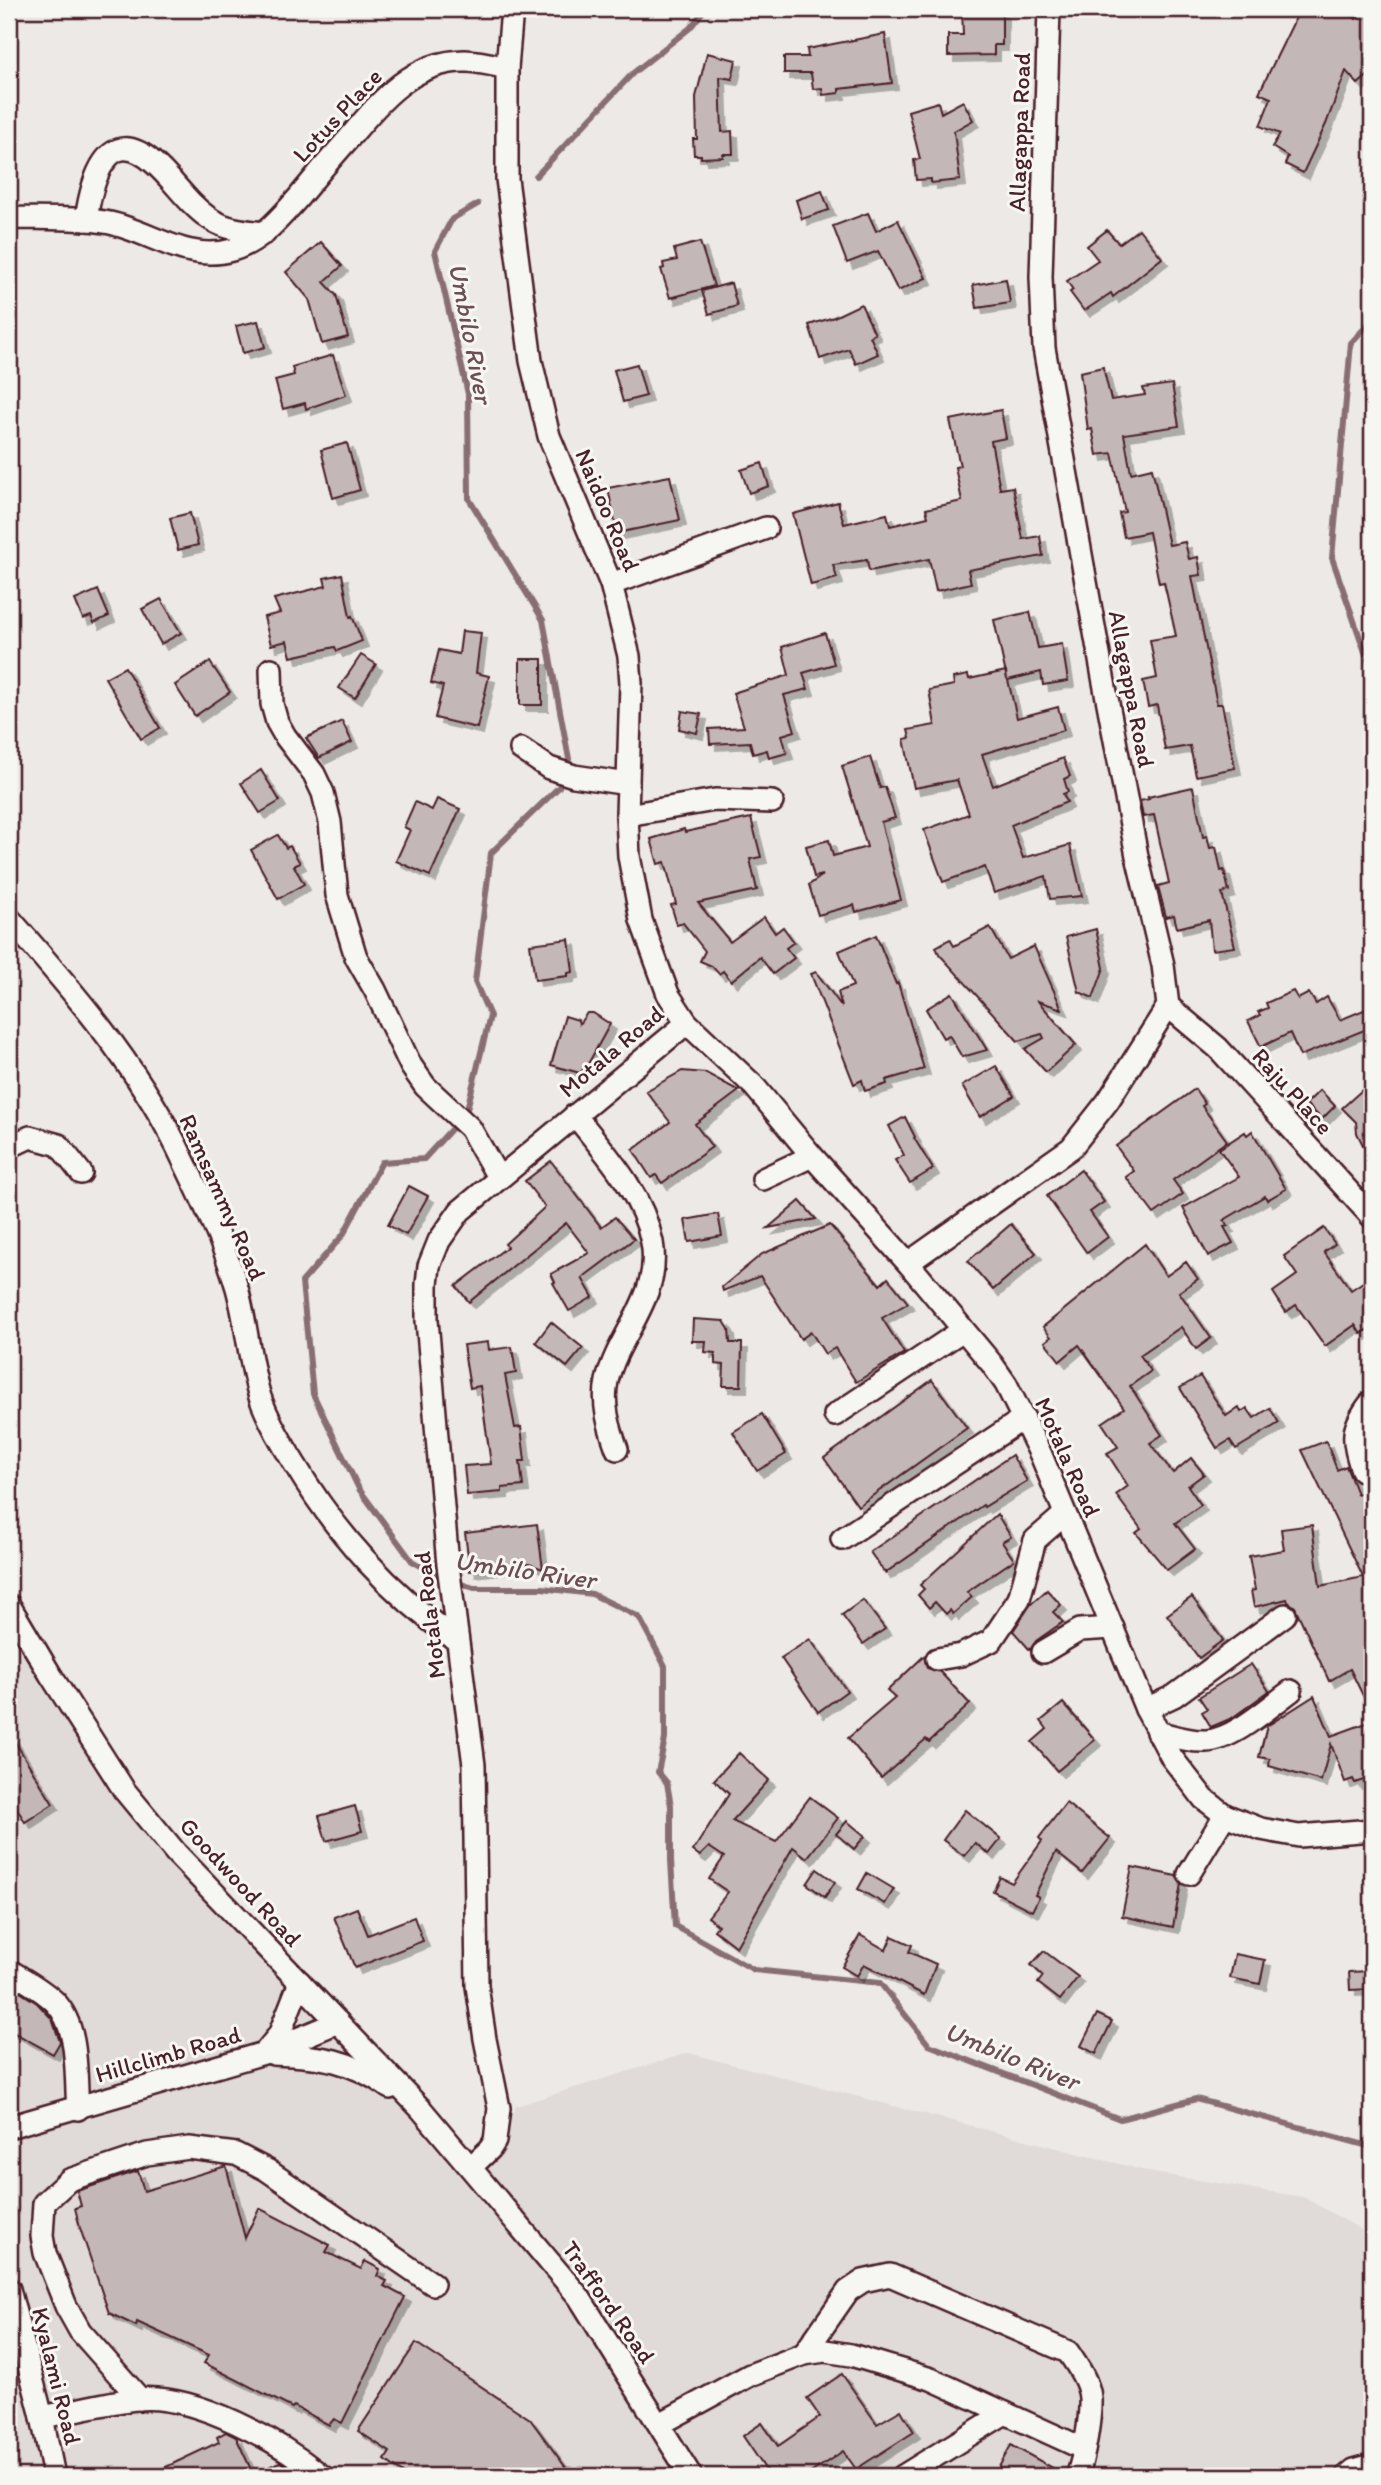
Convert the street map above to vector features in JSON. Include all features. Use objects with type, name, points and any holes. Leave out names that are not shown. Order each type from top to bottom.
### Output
[{"type":"street","name":"Naidoo Road","points":[[512,9],[508,68],[507,179],[531,361],[549,436],[611,584],[629,656],[629,856],[641,920],[668,994],[687,1023]]},
{"type":"street","name":"Allagappa Road","points":[[1049,9],[1041,276],[1044,348],[1103,677],[1160,954],[1168,1006]]},
{"type":"street","name":"Lotus Place","points":[[9,218],[86,220],[112,224],[198,253],[232,250],[264,233],[282,216],[383,99],[402,82],[422,71],[447,63],[474,61],[508,68]]},
{"type":"street","points":[[86,220],[93,183],[105,159],[113,152],[126,149],[153,161],[214,221],[230,228],[264,233]]},
{"type":"street","points":[[611,584],[766,528]]},
{"type":"street","points":[[271,669],[272,704],[277,722],[314,774],[323,793],[330,822],[337,895],[356,957],[376,990],[411,1066],[425,1086],[470,1128],[498,1177]]},
{"type":"street","points":[[521,749],[550,768],[575,776],[628,785]]},
{"type":"street","points":[[627,816],[715,800],[772,802]]},
{"type":"street","name":"Ramsammy Road","points":[[9,918],[73,991],[123,1056],[166,1126],[231,1270],[260,1397],[279,1438],[300,1473],[338,1531],[366,1562],[401,1598],[456,1640]]},
{"type":"street","name":"Raju Place","points":[[1168,1006],[1218,1048],[1372,1217]]},
{"type":"street","points":[[908,1263],[1071,1148],[1108,1101],[1168,1006]]},
{"type":"street","name":"Motala Road","points":[[471,2167],[495,2141],[499,2108],[477,1986],[474,1765],[448,1564],[427,1320],[427,1275],[439,1241],[460,1211],[687,1023],[754,1086],[811,1156],[908,1263],[1000,1376],[1024,1419],[1146,1710],[1157,1732],[1204,1798],[1225,1815],[1251,1826],[1299,1836],[1372,1830]]},
{"type":"street","points":[[575,1115],[633,1193],[652,1244],[653,1267],[648,1294],[607,1382],[608,1423],[617,1449]]},
{"type":"street","points":[[9,1147],[30,1137],[59,1145],[81,1173]]},
{"type":"street","points":[[763,1178],[811,1156]]},
{"type":"street","points":[[835,1415],[963,1330]]},
{"type":"street","points":[[1362,1469],[1355,1451],[1355,1430],[1372,1401]]},
{"type":"street","points":[[842,1539],[1024,1419]]},
{"type":"street","points":[[937,1659],[961,1655],[991,1641],[1019,1599],[1035,1540],[1065,1514]]},
{"type":"street","name":"Goodwood Road","points":[[9,1605],[124,1790],[176,1853],[421,2109],[471,2167]]},
{"type":"street","points":[[1146,1710],[1174,1696],[1285,1615]]},
{"type":"street","points":[[1043,1652],[1080,1630],[1113,1628]]},
{"type":"street","points":[[1157,1732],[1185,1739],[1214,1740],[1243,1726],[1291,1691]]},
{"type":"street","points":[[1189,1874],[1225,1815]]},
{"type":"street","points":[[9,1970],[53,2000],[67,2020],[78,2109]]},
{"type":"street","points":[[264,2053],[279,2035],[300,1982]]},
{"type":"street","name":"Hillclimb Road","points":[[9,2127],[264,2053],[338,2022]]},
{"type":"street","points":[[264,2053],[312,2056],[341,2062],[373,2076],[421,2109]]},
{"type":"street","points":[[140,2399],[80,2330],[65,2306],[45,2253],[42,2236],[44,2203],[69,2180],[147,2154],[189,2148],[236,2154],[267,2170],[433,2284]]},
{"type":"street","name":"Trafford Road","points":[[471,2167],[579,2297],[691,2476]]},
{"type":"street","points":[[804,2354],[848,2291],[863,2281],[890,2275],[1068,2353],[1080,2370],[1090,2396],[1084,2449],[1077,2476]]},
{"type":"street","name":"Kyalami Road","points":[[9,2290],[42,2417],[54,2476]]},
{"type":"street","points":[[660,2424],[750,2375],[804,2354],[825,2351],[851,2355],[931,2379],[1084,2449]]},
{"type":"street","points":[[42,2417],[140,2399],[179,2403],[259,2433],[297,2456],[322,2476]]},
{"type":"street","points":[[903,2476],[1005,2413]]},
{"type":"street","points":[[1347,2476],[1354,2470],[1372,2465]]},
{"type":"shaded area","points":[[9,1602],[128,1788],[476,2168],[499,2147],[516,2106],[688,2053],[1154,2173],[1303,2197],[1372,2236],[1372,2476],[9,2476]]},
{"type":"building","points":[[962,9],[1002,9],[1002,45],[994,45],[994,55],[948,56],[948,35],[963,35]]},
{"type":"building","points":[[1300,9],[1347,9],[1356,19],[1366,9],[1372,9],[1372,72],[1358,84],[1346,71],[1326,124],[1303,173],[1285,164],[1288,157],[1272,147],[1280,134],[1260,126],[1271,98],[1259,93]]},
{"type":"building","points":[[885,34],[892,83],[839,89],[839,93],[823,95],[822,88],[813,89],[811,73],[784,73],[784,57],[808,57],[807,49]]},
{"type":"building","points":[[707,53],[736,60],[732,79],[720,77],[722,132],[732,131],[733,154],[723,154],[723,157],[701,158],[701,155],[694,155],[693,139],[697,139],[696,97]]},
{"type":"building","points":[[963,101],[973,120],[954,131],[960,180],[931,183],[931,179],[916,180],[914,160],[920,159],[908,111],[938,102],[941,113]]},
{"type":"building","points":[[822,191],[829,210],[802,219],[796,200]]},
{"type":"building","points":[[868,213],[876,231],[898,220],[926,278],[898,291],[878,251],[847,263],[833,226]]},
{"type":"building","points":[[1139,229],[1162,258],[1113,297],[1111,293],[1084,311],[1070,292],[1073,290],[1067,281],[1098,260],[1087,246],[1107,230],[1119,244]]},
{"type":"building","points":[[321,242],[342,266],[324,282],[336,295],[348,337],[322,344],[309,299],[286,272]]},
{"type":"building","points":[[700,242],[714,286],[670,298],[661,269],[664,268],[663,263],[677,260],[674,249]]},
{"type":"building","points":[[1006,279],[1010,303],[977,308],[973,285]]},
{"type":"building","points":[[731,283],[737,306],[709,314],[702,291]]},
{"type":"building","points":[[861,304],[875,334],[870,336],[878,354],[856,364],[849,349],[820,359],[809,325]]},
{"type":"building","points":[[258,321],[265,347],[243,353],[236,326]]},
{"type":"building","points":[[333,355],[346,395],[306,409],[305,403],[283,409],[275,380],[294,375],[292,367]]},
{"type":"building","points":[[637,364],[646,396],[623,402],[614,370]]},
{"type":"building","points":[[1103,367],[1111,400],[1145,395],[1143,388],[1172,384],[1179,426],[1124,434],[1131,473],[1152,468],[1169,545],[1185,542],[1189,559],[1198,557],[1201,575],[1192,576],[1217,704],[1222,704],[1235,768],[1196,776],[1190,746],[1165,750],[1157,705],[1148,707],[1143,681],[1157,678],[1150,640],[1176,636],[1164,582],[1159,583],[1149,532],[1124,537],[1119,513],[1125,512],[1112,453],[1097,455],[1092,429],[1088,430],[1080,372]]},
{"type":"building","points":[[1001,410],[1006,438],[991,441],[1000,489],[1013,487],[1023,539],[1040,536],[1043,556],[968,570],[971,583],[936,591],[929,559],[869,571],[867,560],[833,565],[837,578],[811,585],[793,514],[838,502],[844,524],[887,514],[890,526],[928,517],[926,509],[962,501],[955,467],[960,466],[950,420]]},
{"type":"building","points":[[347,443],[360,490],[333,498],[321,450]]},
{"type":"building","points":[[762,463],[769,486],[749,493],[741,470]]},
{"type":"building","points":[[670,476],[680,520],[617,533],[608,488]]},
{"type":"building","points":[[190,513],[198,545],[178,550],[170,518]]},
{"type":"building","points":[[342,574],[350,617],[352,616],[362,641],[337,651],[335,647],[291,657],[287,641],[271,645],[264,617],[280,613],[274,599],[326,586],[324,578]]},
{"type":"building","points":[[98,590],[109,616],[94,623],[91,616],[83,619],[75,600]]},
{"type":"building","points":[[161,599],[181,633],[161,644],[142,609]]},
{"type":"building","points":[[1030,612],[1038,648],[1062,644],[1068,681],[1043,685],[1041,672],[1008,680],[1017,718],[1058,707],[1064,730],[982,754],[993,786],[1063,758],[1070,776],[1064,779],[1068,792],[1063,794],[1067,802],[1011,825],[1023,858],[1070,845],[1082,896],[1050,899],[1046,876],[994,893],[985,867],[943,882],[924,830],[969,814],[957,780],[914,788],[904,739],[910,738],[908,730],[935,725],[929,690],[954,685],[953,678],[968,675],[969,679],[1005,671],[994,620]]},
{"type":"building","points":[[462,631],[481,633],[476,673],[489,676],[477,728],[435,718],[443,686],[431,683],[439,650],[459,654]]},
{"type":"building","points":[[825,633],[834,664],[803,673],[808,689],[784,695],[795,731],[782,735],[787,753],[769,758],[767,750],[753,754],[750,742],[710,744],[709,729],[744,727],[733,693],[789,675],[782,647]]},
{"type":"building","points":[[361,655],[376,664],[355,698],[339,688]]},
{"type":"building","points":[[520,659],[542,659],[542,705],[520,705]]},
{"type":"building","points":[[210,662],[230,692],[195,716],[175,685]]},
{"type":"building","points":[[125,667],[160,728],[141,739],[105,678]]},
{"type":"building","points":[[682,711],[701,714],[697,733],[679,729]]},
{"type":"building","points":[[342,721],[352,742],[319,758],[306,738]]},
{"type":"building","points":[[870,757],[880,788],[885,787],[895,818],[881,822],[901,900],[856,912],[854,905],[818,915],[809,885],[823,875],[814,877],[806,846],[829,840],[833,856],[867,847],[842,766]]},
{"type":"building","points":[[261,770],[280,801],[260,813],[241,783]]},
{"type":"building","points":[[1193,787],[1203,837],[1207,836],[1210,848],[1216,847],[1221,871],[1224,870],[1229,891],[1222,893],[1235,947],[1212,950],[1209,920],[1177,928],[1174,915],[1166,917],[1158,886],[1169,883],[1154,815],[1143,817],[1140,801]]},
{"type":"building","points":[[437,799],[460,809],[430,876],[396,861],[410,830],[404,827],[415,802],[432,810]]},
{"type":"building","points":[[751,818],[761,857],[750,859],[757,890],[698,903],[730,942],[764,917],[775,933],[783,927],[794,942],[786,948],[794,958],[773,974],[760,957],[731,981],[723,971],[719,974],[712,966],[700,961],[705,951],[683,923],[677,925],[671,905],[676,904],[665,862],[658,864],[651,839],[684,829],[685,832]]},
{"type":"building","points":[[278,835],[286,848],[290,846],[300,863],[294,866],[304,884],[278,899],[251,850]]},
{"type":"building","points":[[990,927],[1008,959],[1034,946],[1062,1009],[1038,1001],[1076,1045],[1046,1072],[1025,1049],[1044,1038],[1042,1034],[1018,1041],[939,954],[936,947],[950,939],[954,946]]},
{"type":"building","points":[[1096,929],[1104,968],[1093,998],[1079,992],[1066,937]]},
{"type":"building","points":[[876,935],[896,984],[898,983],[924,1069],[886,1080],[887,1084],[865,1091],[862,1080],[854,1084],[811,974],[816,972],[842,1007],[838,992],[853,986],[839,951]]},
{"type":"building","points":[[569,939],[573,972],[568,973],[568,976],[535,980],[530,944]]},
{"type":"building","points":[[1293,991],[1298,999],[1309,993],[1316,1004],[1327,997],[1340,1020],[1366,1009],[1372,1027],[1300,1056],[1290,1033],[1261,1047],[1248,1021],[1268,1008],[1266,1003]]},
{"type":"building","points":[[952,993],[987,1050],[962,1057],[949,1035],[943,1038],[926,1009]]},
{"type":"building","points":[[587,1013],[593,1013],[610,1024],[588,1064],[580,1073],[551,1065],[565,1016],[578,1020],[579,1024]]},
{"type":"building","points":[[996,1066],[1014,1096],[980,1117],[962,1086]]},
{"type":"building","points":[[682,1071],[706,1073],[739,1091],[695,1124],[712,1147],[662,1183],[656,1175],[651,1178],[633,1150],[670,1122],[646,1091]]},
{"type":"building","points":[[1372,1081],[1372,1163],[1357,1133],[1356,1122],[1342,1108]]},
{"type":"building","points":[[1195,1089],[1205,1104],[1202,1106],[1227,1141],[1173,1180],[1183,1194],[1154,1214],[1126,1177],[1134,1171],[1116,1146]]},
{"type":"building","points":[[1320,1090],[1335,1106],[1322,1119],[1306,1104]]},
{"type":"building","points":[[905,1117],[933,1169],[910,1183],[895,1160],[904,1155],[889,1126]]},
{"type":"building","points":[[1252,1131],[1286,1189],[1267,1200],[1265,1196],[1224,1220],[1228,1226],[1224,1227],[1233,1243],[1208,1256],[1183,1208],[1239,1177],[1219,1149],[1245,1132],[1247,1135]]},
{"type":"building","points":[[551,1161],[601,1227],[615,1217],[634,1239],[582,1278],[593,1297],[569,1311],[553,1283],[555,1282],[551,1274],[589,1253],[566,1223],[469,1302],[456,1286],[507,1247],[505,1244],[545,1207],[525,1181]]},
{"type":"building","points":[[1081,1170],[1104,1202],[1090,1212],[1108,1237],[1087,1253],[1047,1196]]},
{"type":"building","points":[[409,1186],[428,1196],[406,1235],[388,1225]]},
{"type":"building","points":[[800,1201],[816,1219],[768,1228]]},
{"type":"building","points":[[718,1214],[722,1236],[689,1242],[685,1220]]},
{"type":"building","points":[[1011,1224],[1036,1253],[993,1290],[968,1261]]},
{"type":"building","points":[[830,1225],[880,1285],[888,1278],[908,1303],[882,1318],[904,1353],[856,1382],[835,1348],[825,1354],[811,1332],[801,1339],[760,1276],[723,1291],[722,1287],[762,1254]]},
{"type":"building","points":[[1324,1228],[1335,1244],[1324,1252],[1351,1290],[1372,1276],[1372,1326],[1361,1334],[1355,1325],[1325,1346],[1296,1305],[1286,1312],[1273,1292],[1297,1275],[1284,1256]]},
{"type":"building","points":[[1145,1244],[1166,1276],[1186,1262],[1198,1279],[1179,1292],[1211,1338],[1196,1349],[1181,1327],[1140,1355],[1151,1371],[1130,1386],[1162,1435],[1150,1443],[1173,1473],[1191,1458],[1204,1474],[1188,1486],[1201,1505],[1175,1523],[1195,1549],[1167,1570],[1136,1533],[1141,1529],[1116,1495],[1128,1486],[1107,1453],[1118,1447],[1102,1423],[1124,1408],[1079,1345],[1060,1361],[1045,1342],[1051,1337],[1043,1327]]},
{"type":"building","points":[[693,1319],[724,1321],[729,1329],[730,1343],[742,1343],[741,1386],[723,1386],[724,1365],[715,1364],[715,1353],[705,1352],[706,1341],[692,1341]]},
{"type":"building","points":[[551,1322],[583,1348],[567,1367],[536,1342]]},
{"type":"building","points":[[488,1342],[489,1350],[512,1347],[516,1373],[505,1375],[515,1428],[521,1427],[525,1461],[520,1461],[523,1486],[502,1488],[502,1492],[467,1495],[464,1466],[491,1464],[480,1386],[470,1388],[463,1345]]},
{"type":"building","points":[[1200,1376],[1226,1416],[1239,1407],[1241,1412],[1247,1408],[1254,1418],[1270,1408],[1279,1423],[1236,1449],[1230,1440],[1217,1448],[1180,1388]]},
{"type":"building","points":[[932,1380],[967,1428],[858,1506],[824,1458]]},
{"type":"building","points":[[762,1414],[786,1454],[757,1471],[733,1432]]},
{"type":"building","points":[[1326,1441],[1337,1470],[1346,1466],[1357,1494],[1362,1492],[1372,1519],[1372,1714],[1350,1669],[1329,1681],[1295,1607],[1287,1599],[1254,1607],[1251,1591],[1255,1590],[1249,1556],[1284,1550],[1281,1529],[1312,1525],[1320,1586],[1363,1577],[1302,1450]]},
{"type":"building","points":[[1012,1455],[1027,1481],[984,1507],[983,1505],[885,1573],[870,1552]]},
{"type":"building","points":[[997,1514],[1011,1537],[1002,1542],[1014,1560],[967,1592],[972,1597],[953,1614],[950,1610],[946,1614],[935,1602],[929,1608],[918,1595],[924,1589],[920,1585]]},
{"type":"building","points":[[537,1524],[543,1569],[529,1564],[470,1571],[465,1533]]},
{"type":"building","points":[[1047,1590],[1061,1605],[1053,1612],[1063,1622],[1036,1641],[1030,1650],[1013,1631],[1031,1604]]},
{"type":"building","points":[[1192,1597],[1223,1640],[1199,1658],[1167,1615]]},
{"type":"building","points":[[863,1600],[885,1629],[863,1644],[842,1615]]},
{"type":"building","points":[[810,1639],[847,1691],[818,1712],[781,1658]]},
{"type":"building","points":[[924,1656],[927,1668],[940,1672],[970,1704],[929,1742],[926,1739],[881,1778],[848,1738],[895,1698],[887,1691]]},
{"type":"building","points":[[1251,1664],[1269,1691],[1232,1718],[1211,1727],[1202,1712],[1207,1709],[1199,1697]]},
{"type":"building","points":[[1314,1696],[1331,1736],[1372,1721],[1372,1777],[1355,1783],[1353,1779],[1345,1782],[1331,1744],[1321,1781],[1269,1766],[1270,1759],[1259,1757],[1267,1726]]},
{"type":"building","points":[[1063,1703],[1095,1740],[1057,1771],[1032,1742],[1047,1729],[1041,1721]]},
{"type":"building","points":[[9,1732],[53,1804],[25,1822],[9,1795]]},
{"type":"building","points":[[739,1753],[769,1780],[732,1821],[776,1842],[810,1797],[838,1818],[807,1858],[793,1847],[736,1947],[714,1930],[718,1925],[708,1917],[728,1892],[709,1879],[724,1857],[709,1847],[700,1856],[693,1851],[729,1794],[714,1780]]},
{"type":"building","points":[[1066,1803],[1110,1838],[1082,1873],[1056,1852],[1035,1895],[1039,1897],[1032,1911],[993,1891],[1000,1877],[1012,1883],[1042,1841],[1039,1838]]},
{"type":"building","points":[[355,1806],[362,1831],[326,1841],[319,1816]]},
{"type":"building","points":[[965,1810],[1001,1839],[989,1854],[975,1843],[964,1856],[943,1840]]},
{"type":"building","points":[[847,1821],[865,1836],[854,1849],[836,1834]]},
{"type":"building","points":[[1132,1867],[1176,1876],[1181,1884],[1173,1927],[1122,1916]]},
{"type":"building","points":[[817,1869],[835,1882],[825,1897],[807,1884]]},
{"type":"building","points":[[867,1873],[894,1889],[885,1904],[858,1889]]},
{"type":"building","points":[[357,1908],[368,1935],[414,1917],[423,1941],[355,1968],[334,1917]]},
{"type":"building","points":[[860,1935],[886,1950],[892,1936],[912,1945],[909,1952],[936,1964],[924,1995],[864,1964],[857,1976],[842,1967]]},
{"type":"building","points":[[1044,1951],[1078,1977],[1060,2000],[1038,1983],[1043,1976],[1031,1965]]},
{"type":"building","points":[[1235,1954],[1265,1960],[1260,1984],[1230,1978]]},
{"type":"building","points":[[1372,1971],[1372,1989],[1350,1990],[1349,1972]]},
{"type":"building","points":[[9,1985],[37,2003],[52,2019],[60,2042],[53,2054],[9,2030]]},
{"type":"building","points":[[1097,2014],[1112,2021],[1096,2054],[1081,2046]]},
{"type":"building","points":[[226,2166],[245,2238],[259,2208],[330,2245],[326,2252],[361,2269],[365,2261],[380,2269],[377,2276],[387,2281],[384,2286],[405,2297],[342,2423],[334,2419],[329,2425],[294,2406],[292,2408],[204,2363],[209,2355],[137,2322],[136,2326],[109,2313],[80,2228],[75,2208],[81,2206],[77,2191],[138,2171],[144,2191]]},
{"type":"building","points":[[416,2343],[530,2419],[572,2476],[407,2476],[385,2460],[390,2452],[358,2431]]},
{"type":"building","points":[[842,2374],[877,2424],[901,2410],[914,2432],[856,2469],[843,2451],[806,2476],[770,2476],[743,2436],[762,2423],[778,2446],[820,2417],[807,2398]]},
{"type":"building","points":[[226,2432],[236,2437],[253,2474],[280,2462],[301,2476],[147,2476],[219,2442],[217,2437]]},
{"type":"building","points":[[1011,2445],[1064,2474],[1064,2476],[994,2476]]},
{"type":"waterway","name":"Umbilo River","points":[[536,176],[633,73],[690,28],[705,9]]},
{"type":"waterway","name":"Umbilo River","points":[[478,204],[452,219],[435,251],[468,394],[469,499],[543,620],[569,759]]},
{"type":"waterway","points":[[1372,320],[1351,343],[1332,558],[1372,672]]},
{"type":"waterway","name":"Umbilo River","points":[[467,1109],[490,1016],[475,982],[491,853],[559,787]]},
{"type":"waterway","name":"Umbilo River","points":[[445,1580],[412,1561],[359,1489],[313,1394],[302,1282],[343,1235],[382,1162],[424,1159],[455,1125]]},
{"type":"waterway","name":"Umbilo River","points":[[455,1582],[474,1588],[542,1588],[592,1594],[639,1617],[665,1666],[665,1739],[658,1772],[667,1783],[671,1806],[675,1926],[754,1970],[880,1983],[929,2045],[1120,2119],[1196,2099],[1372,2147]]}]
